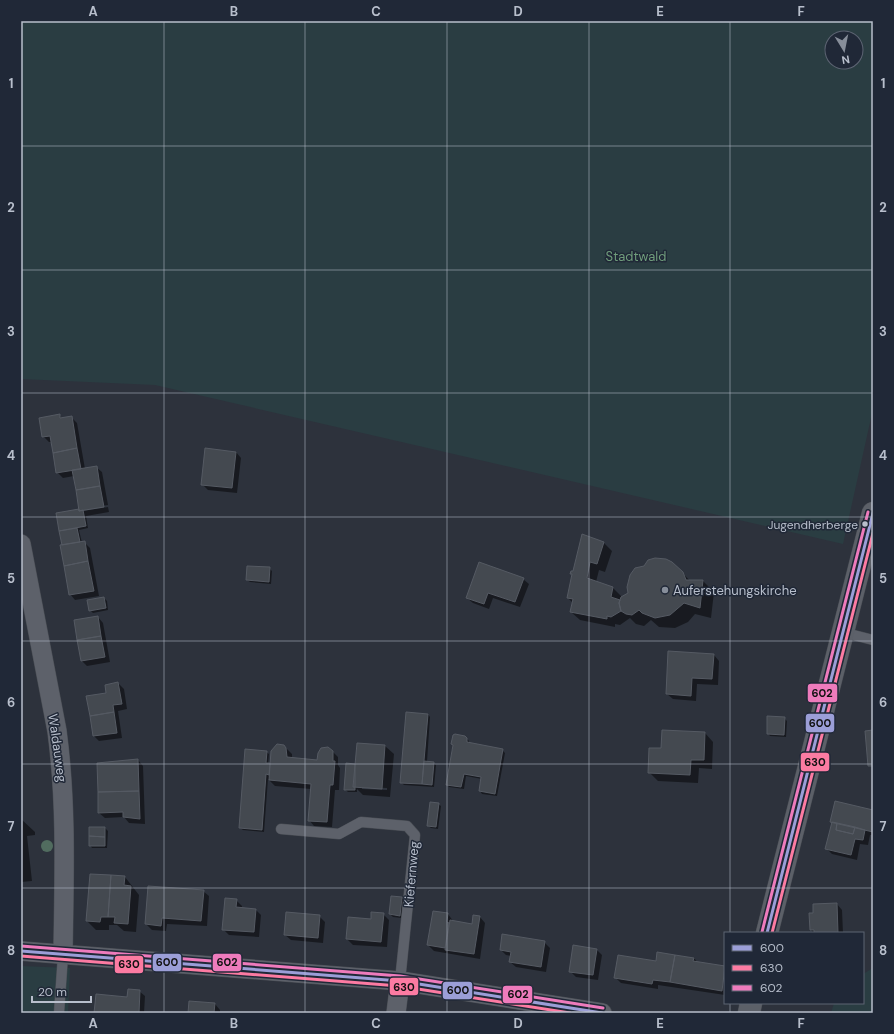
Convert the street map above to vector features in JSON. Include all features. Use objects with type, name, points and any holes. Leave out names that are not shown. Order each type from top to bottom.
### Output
[{"type":"street","points":[[767,932],[873,513]]},
{"type":"street","name":"Waldauweg","points":[[21,544],[57,731],[61,762],[64,817],[63,955]]},
{"type":"street","points":[[21,951],[400,981],[602,1013]]},
{"type":"street","points":[[396,1013],[400,981]]},
{"type":"lane","points":[[842,632],[873,640]]},
{"type":"lane","name":"Kiefernweg","points":[[281,829],[339,834],[361,822],[407,826],[415,835],[400,981]]},
{"type":"lane","points":[[59,1013],[63,955]]},
{"type":"green space","name":"Stadtwald","points":[[21,21],[873,21],[873,409],[843,544],[155,385],[21,379]]},
{"type":"green space","points":[[21,966],[70,968],[68,1013],[21,1013]]},
{"type":"green space","points":[[873,968],[873,1013],[831,1013],[834,1004],[864,1004],[864,973]]},
{"type":"building","points":[[60,414],[60,418],[72,416],[77,448],[53,453],[50,436],[42,437],[39,418]]},
{"type":"building","points":[[77,448],[81,469],[56,473],[53,453]]},
{"type":"building","points":[[205,448],[236,452],[232,488],[201,485]]},
{"type":"building","points":[[97,466],[100,486],[76,490],[72,470]]},
{"type":"building","points":[[100,486],[104,507],[79,511],[76,490]]},
{"type":"building","points":[[79,509],[79,511],[83,510],[86,526],[59,531],[56,513]]},
{"type":"building","points":[[77,528],[80,542],[62,545],[59,531]]},
{"type":"building","points":[[582,534],[604,542],[597,564],[590,562],[587,578],[613,587],[611,597],[620,600],[619,603],[621,611],[611,617],[607,616],[607,619],[570,612],[573,599],[567,598],[572,574],[570,574],[571,571],[573,571]]},
{"type":"building","points":[[85,541],[88,561],[64,566],[60,545]]},
{"type":"building","name":"Auferstehungskirche","points":[[655,558],[666,559],[672,562],[683,572],[686,580],[703,580],[700,608],[684,603],[670,615],[655,618],[642,613],[639,610],[632,615],[621,611],[619,603],[621,597],[628,593],[627,587],[630,575],[635,568],[644,566],[648,560]]},
{"type":"building","points":[[88,561],[94,591],[69,595],[64,566]]},
{"type":"building","points":[[479,562],[524,578],[515,602],[488,593],[484,604],[466,598]]},
{"type":"building","points":[[247,566],[270,567],[269,582],[246,580]]},
{"type":"building","points":[[104,597],[106,608],[89,611],[87,600]]},
{"type":"building","points":[[98,616],[101,636],[77,640],[74,620]]},
{"type":"building","points":[[101,636],[105,657],[81,661],[77,640]]},
{"type":"building","points":[[668,651],[714,654],[712,679],[692,678],[691,696],[666,694]]},
{"type":"building","points":[[118,682],[122,704],[113,705],[114,712],[90,716],[86,696],[106,693],[105,685]]},
{"type":"building","points":[[114,712],[117,733],[93,736],[90,716]]},
{"type":"building","points":[[406,712],[428,714],[422,784],[400,783]]},
{"type":"building","points":[[767,716],[785,717],[784,735],[767,734]]},
{"type":"building","points":[[662,730],[705,732],[704,760],[691,760],[690,775],[648,773],[649,748],[661,748]]},
{"type":"building","points":[[873,730],[873,766],[868,766],[865,731]]},
{"type":"building","points":[[453,735],[465,736],[467,738],[467,742],[503,749],[495,794],[479,791],[481,777],[464,774],[461,787],[446,785],[453,745],[451,744]]},
{"type":"building","points":[[357,743],[385,745],[382,789],[353,787]]},
{"type":"building","points":[[277,744],[284,745],[286,748],[287,757],[317,760],[318,753],[321,748],[328,747],[333,751],[333,761],[335,761],[333,785],[330,785],[327,822],[308,821],[311,784],[269,780],[271,751]]},
{"type":"building","points":[[245,749],[267,751],[266,763],[270,763],[269,775],[266,774],[262,830],[239,828]]},
{"type":"building","points":[[138,759],[139,791],[98,792],[97,763]]},
{"type":"building","points":[[424,761],[434,762],[432,785],[422,784]]},
{"type":"building","points":[[346,763],[355,764],[355,790],[344,790]]},
{"type":"building","points":[[139,791],[140,819],[123,817],[123,812],[98,813],[98,792]]},
{"type":"building","points":[[835,801],[873,810],[873,832],[830,822]]},
{"type":"building","points":[[430,802],[439,803],[436,827],[427,826]]},
{"type":"building","points":[[832,822],[837,823],[836,830],[853,834],[855,827],[865,830],[863,840],[855,839],[851,855],[825,849]]},
{"type":"building","points":[[837,823],[855,827],[853,834],[836,830]]},
{"type":"building","points":[[89,827],[105,827],[105,837],[89,836]]},
{"type":"building","points":[[89,836],[105,837],[105,846],[89,846]]},
{"type":"building","points":[[90,874],[111,875],[108,917],[101,917],[100,922],[86,921]]},
{"type":"building","points":[[111,875],[125,876],[124,885],[131,886],[128,924],[114,923],[115,917],[108,917]]},
{"type":"building","points":[[148,886],[204,890],[201,921],[162,918],[161,926],[145,924]]},
{"type":"building","points":[[391,896],[402,897],[400,916],[389,914]]},
{"type":"building","points":[[225,898],[237,899],[236,907],[256,909],[254,932],[222,930]]},
{"type":"building","points":[[837,903],[838,932],[814,932],[814,930],[810,930],[809,913],[813,913],[813,904]]},
{"type":"building","points":[[433,911],[448,913],[447,922],[449,923],[445,948],[427,945]]},
{"type":"building","points":[[286,912],[320,915],[318,938],[284,935]]},
{"type":"building","points":[[371,912],[384,913],[381,942],[346,939],[348,917],[371,919]]},
{"type":"building","points":[[473,915],[480,916],[474,954],[445,950],[450,920],[472,924]]},
{"type":"building","points":[[502,934],[545,941],[541,967],[509,962],[511,952],[500,950]]},
{"type":"building","points":[[573,945],[597,949],[593,975],[569,972]]},
{"type":"building","points":[[657,952],[675,955],[670,982],[653,980],[652,984],[614,978],[618,955],[656,961]]},
{"type":"building","points":[[675,955],[694,958],[693,961],[724,966],[722,991],[670,982]]},
{"type":"building","points":[[128,989],[140,990],[139,1013],[94,1013],[96,994],[127,997]]},
{"type":"building","points":[[189,1001],[215,1003],[214,1013],[188,1013]]},
{"type":"transit line","name":"602","points":[[762,932],[868,512]]},
{"type":"transit line","name":"600","points":[[767,932],[873,513]]},
{"type":"transit line","name":"630","points":[[772,932],[873,533]]},
{"type":"transit line","name":"602","points":[[21,946],[400,976],[603,1008]]},
{"type":"transit line","name":"600","points":[[21,951],[400,981],[602,1013]]},
{"type":"transit line","name":"630","points":[[21,956],[399,986],[570,1013]]},
{"type":"place","name":"Jugendherberge","points":[[865,524]]},
{"type":"place","name":"Auferstehungskirche","points":[[665,590]]}]
